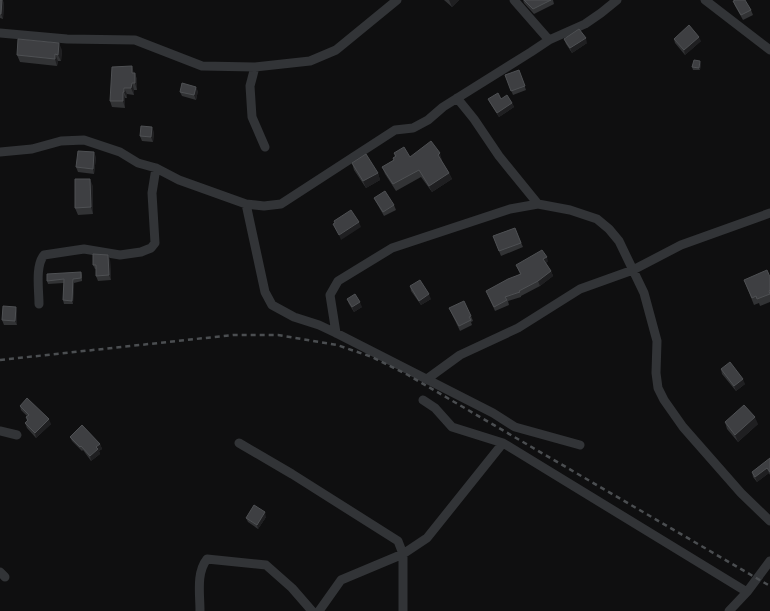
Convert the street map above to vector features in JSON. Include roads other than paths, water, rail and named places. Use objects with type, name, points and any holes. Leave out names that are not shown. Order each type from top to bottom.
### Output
[{"type":"street","points":[[0,33],[67,39],[135,40],[202,66],[255,67],[310,61],[336,50],[397,0]]},
{"type":"street","points":[[514,0],[549,40]]},
{"type":"street","points":[[0,152],[32,149],[61,141],[84,140],[120,152],[138,162],[156,168],[179,180],[246,204],[264,206],[281,204],[394,130],[413,128],[428,120],[443,107],[549,40],[585,24],[617,0]]},
{"type":"street","points":[[705,0],[770,50]]},
{"type":"street","points":[[255,67],[250,86],[252,117],[265,147]]},
{"type":"street","points":[[457,98],[538,204]]},
{"type":"street","points":[[39,304],[39,266],[44,255],[84,249],[120,255],[141,252],[150,248],[155,243],[152,193],[156,168]]},
{"type":"street","points":[[246,204],[265,292],[272,305],[294,317],[319,325],[336,333],[493,412],[515,427],[580,445]]},
{"type":"street","points":[[336,333],[330,295],[338,281],[392,248],[510,209],[538,204],[570,210],[597,219],[609,229],[619,241],[644,293],[657,342],[656,373],[658,388],[664,400],[683,427],[741,493],[770,521]]},
{"type":"street","points":[[427,379],[460,356],[518,328],[580,289],[633,270],[681,245],[770,213]]},
{"type":"street","points":[[423,400],[435,408],[452,427],[503,442],[747,592]]},
{"type":"street","points":[[0,431],[17,435]]},
{"type":"street","points":[[239,442],[398,541],[403,554],[403,611]]},
{"type":"street","points":[[319,611],[341,580],[403,554],[427,538],[503,442]]},
{"type":"street","points":[[200,611],[200,576],[203,565],[207,559],[266,565],[292,588],[312,611]]},
{"type":"street","points":[[729,611],[747,592],[770,561]]},
{"type":"railway","points":[[0,360],[233,335],[278,335],[337,345],[372,357],[408,375],[770,586]]}]
